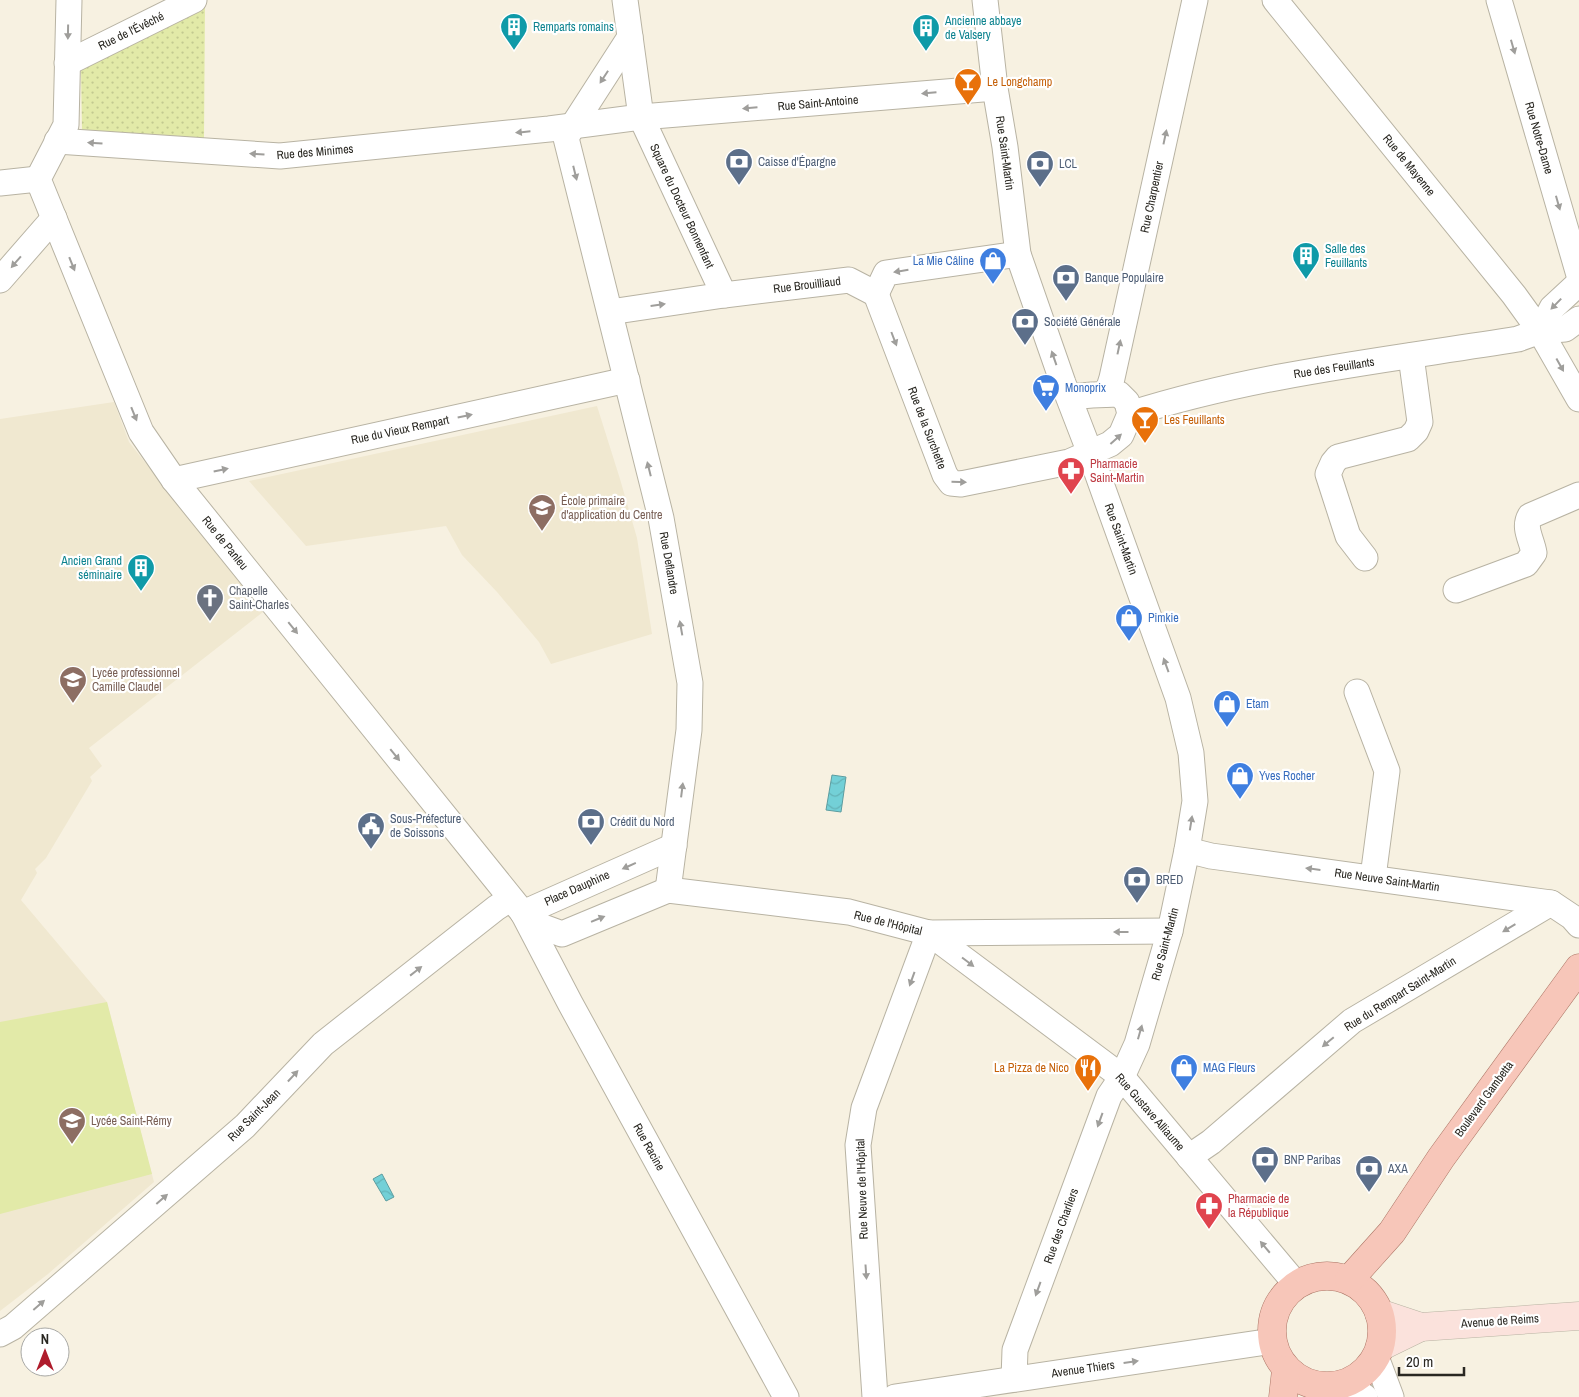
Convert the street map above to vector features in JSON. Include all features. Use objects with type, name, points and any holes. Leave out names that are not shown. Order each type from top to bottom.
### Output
[{"type":"main road","name":"Boulevard Gambetta","points":[[1349,1280],[1392,1232],[1441,1158],[1579,968]]},
{"type":"main road","name":"Boulevard Gambetta","points":[[1376,1306],[1392,1232]]},
{"type":"main road","points":[[1331,1276],[1349,1280],[1362,1288],[1376,1306],[1382,1330],[1378,1352],[1364,1373],[1338,1391],[1310,1385],[1297,1379],[1286,1370],[1277,1357],[1272,1341],[1272,1320],[1281,1300],[1296,1284],[1313,1278],[1331,1276]]},
{"type":"main road","name":"Avenue de Reims","points":[[1376,1306],[1421,1327]]},
{"type":"main road","name":"Avenue de Reims","points":[[1378,1352],[1421,1327],[1579,1316]]},
{"type":"main road","points":[[1283,1397],[1286,1370]]},
{"type":"street","points":[[0,183],[38,180],[66,125],[69,0]]},
{"type":"street","name":"Rue de l'Évêché","points":[[67,63],[194,0]]},
{"type":"street","name":"Square du Docteur Bonnenfant","points":[[625,0],[641,117],[724,295]]},
{"type":"street","name":"Rue Saint-Martin","points":[[985,0],[1018,254],[1178,698],[1191,753],[1195,801],[1170,932],[1137,1044],[1122,1077]]},
{"type":"street","name":"Rue Charpentier","points":[[1107,394],[1195,0]]},
{"type":"street","name":"Rue de Mayenne","points":[[1275,0],[1514,295],[1540,331],[1579,399]]},
{"type":"street","name":"Rue Notre-Dame","points":[[1499,0],[1579,275]]},
{"type":"street","points":[[572,127],[630,37]]},
{"type":"street","name":"Rue Saint-Antoine","points":[[572,127],[641,117],[995,88]]},
{"type":"street","name":"Rue des Minimes","points":[[58,140],[280,156],[572,127]]},
{"type":"street","name":"Rue Deflandre","points":[[572,127],[566,138],[661,518],[690,683],[689,730],[668,890]]},
{"type":"street","name":"Rue de Panleu","points":[[38,180],[141,432],[174,480],[516,906]]},
{"type":"street","points":[[0,280],[54,218]]},
{"type":"street","points":[[876,294],[886,273],[1018,254]]},
{"type":"street","name":"Rue Brouilliaud","points":[[610,312],[724,295],[849,280],[876,294]]},
{"type":"street","points":[[1540,331],[1552,308],[1579,283]]},
{"type":"street","name":"Rue de la Surchette","points":[[876,294],[945,475],[951,483],[961,484],[1069,462],[1090,453]]},
{"type":"street","name":"Rue des Feuillants","points":[[1130,414],[1300,372],[1518,339],[1540,331],[1565,329],[1579,319]]},
{"type":"street","points":[[1365,558],[1348,536],[1328,474],[1338,457],[1408,439],[1416,431],[1420,422],[1411,356]]},
{"type":"street","name":"Rue du Vieux Rempart","points":[[174,480],[627,380]]},
{"type":"street","points":[[1069,397],[1119,394],[1127,402],[1130,414],[1122,435],[1110,444],[1090,453]]},
{"type":"street","points":[[1456,590],[1526,564],[1534,553],[1526,527],[1530,516],[1579,495]]},
{"type":"street","points":[[1357,692],[1386,770],[1373,877]]},
{"type":"street","name":"Place Dauphine","points":[[516,906],[674,846]]},
{"type":"street","name":"Rue Neuve Saint-Martin","points":[[1187,850],[1210,856],[1551,903],[1572,917],[1579,925]]},
{"type":"street","points":[[553,969],[556,950],[562,934],[668,890]]},
{"type":"street","name":"Rue de l'Hôpital","points":[[668,890],[849,912],[929,933],[1170,932]]},
{"type":"street","name":"Rue du Rempart Saint-Martin","points":[[1189,1157],[1211,1142],[1352,1021],[1551,903]]},
{"type":"street","name":"Place Dauphine","points":[[516,906],[543,927],[562,934]]},
{"type":"street","name":"Rue Racine","points":[[516,906],[553,969],[786,1397]]},
{"type":"street","name":"Rue Saint-Jean","points":[[0,1334],[13,1327],[246,1126],[323,1044],[496,908],[516,906]]},
{"type":"street","name":"Rue Gustave Alliaume","points":[[929,933],[1122,1077],[1296,1284]]},
{"type":"street","name":"Rue Neuve de l'Hôpital","points":[[875,1397],[858,1145],[864,1108],[929,933]]},
{"type":"street","name":"Rue des Charliers","points":[[1014,1379],[1015,1350],[1018,1341],[1108,1096],[1122,1077]]},
{"type":"street","name":"Avenue Thiers","points":[[895,1397],[1272,1341]]},
{"type":"street","points":[[1378,1352],[1391,1397]]},
{"type":"shaded area","name":"Lycée professionnel Camille Claudel","points":[[114,402],[129,442],[263,612],[89,748],[102,766],[90,777],[92,781],[46,858],[35,869],[37,873],[21,900],[107,1002],[154,1182],[48,1274],[0,1311],[0,419]]},
{"type":"shaded area","name":"École primaire d'application du Centre","points":[[597,406],[637,538],[652,634],[551,664],[539,642],[497,592],[462,555],[446,526],[306,546],[249,481]]},
{"type":"green space","points":[[205,4],[204,138],[82,131],[81,69]]},
{"type":"green space","name":"Lycée Saint-Rémy","points":[[107,1002],[152,1174],[0,1214],[0,1022]]},
{"type":"water","points":[[832,775],[846,777],[841,812],[826,810]]},
{"type":"water","points":[[382,1174],[394,1197],[386,1201],[373,1179]]},
{"type":"place","name":"Remparts romains","points":[[514,51]]},
{"type":"place","name":"Ancienne abbaye de Valsery","points":[[926,52]]},
{"type":"place","name":"Le Longchamp","points":[[968,106]]},
{"type":"place","name":"Caisse d'Épargne","points":[[739,186]]},
{"type":"place","name":"LCL","points":[[1040,188]]},
{"type":"place","name":"Salle des Feuillants","points":[[1306,280]]},
{"type":"place","name":"La Mie Câline","points":[[993,285]]},
{"type":"place","name":"Banque Populaire","points":[[1066,302]]},
{"type":"place","name":"Société Générale","points":[[1025,346]]},
{"type":"place","name":"Monoprix","points":[[1046,412]]},
{"type":"place","name":"Les Feuillants","points":[[1145,444]]},
{"type":"place","name":"Pharmacie Saint-Martin","points":[[1071,495]]},
{"type":"place","name":"École primaire d'application du Centre","points":[[542,532]]},
{"type":"place","name":"Ancien Grand séminaire","points":[[141,592]]},
{"type":"place","name":"Chapelle Saint-Charles","points":[[210,622]]},
{"type":"place","name":"Pimkie","points":[[1129,642]]},
{"type":"place","name":"Lycée professionnel Camille Claudel","points":[[73,704]]},
{"type":"place","name":"Etam","points":[[1227,728]]},
{"type":"place","name":"Yves Rocher","points":[[1240,800]]},
{"type":"place","name":"Crédit du Nord","points":[[591,846]]},
{"type":"place","name":"Sous-Préfecture de Soissons","points":[[371,850]]},
{"type":"place","name":"BRED","points":[[1137,904]]},
{"type":"place","name":"La Pizza de Nico","points":[[1088,1092]]},
{"type":"place","name":"MAG Fleurs","points":[[1184,1092]]},
{"type":"place","name":"Lycée Saint-Rémy","points":[[72,1145]]},
{"type":"place","name":"BNP Paribas","points":[[1265,1184]]},
{"type":"place","name":"AXA","points":[[1369,1193]]},
{"type":"place","name":"Pharmacie de la République","points":[[1209,1230]]}]
